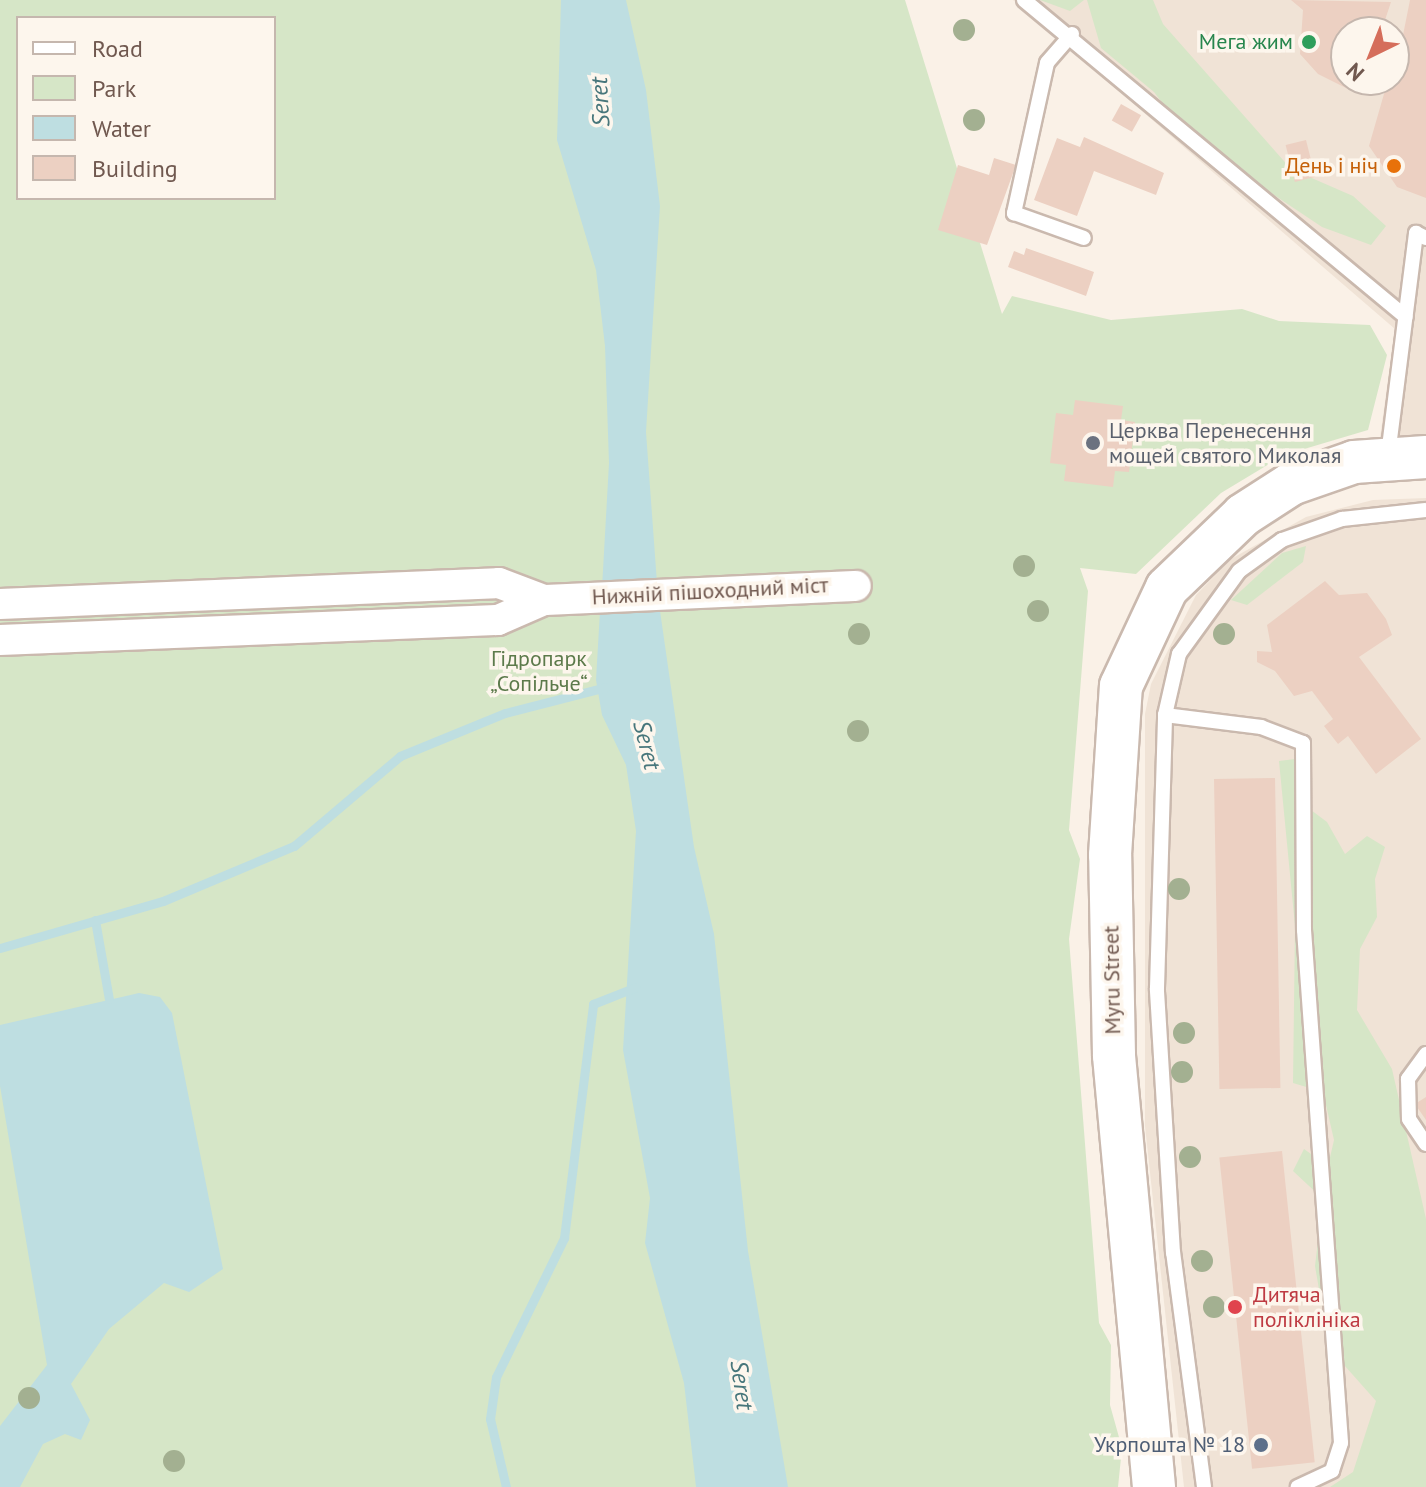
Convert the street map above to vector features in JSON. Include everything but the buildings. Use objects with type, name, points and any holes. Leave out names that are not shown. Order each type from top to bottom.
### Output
[{"type":"main road","name":"Myru Street","points":[[1154,1487],[1114,1055],[1110,855],[1121,686],[1167,588],[1243,515],[1291,484],[1407,456]]},
{"type":"street","points":[[0,604],[499,583],[553,599]]},
{"type":"street","name":"Нижній пішоходний міст","points":[[553,599],[715,595],[856,586]]},
{"type":"street","points":[[0,640],[498,620],[553,599]]},
{"type":"lane","points":[[1024,0],[1072,34],[1406,317]]},
{"type":"lane","points":[[1072,34],[1047,63],[1014,213],[1084,238]]},
{"type":"lane","points":[[1407,456],[1406,317],[1416,233],[1426,238]]},
{"type":"lane","points":[[1204,1487],[1173,1253],[1157,988],[1165,715],[1179,654],[1239,571],[1282,540],[1342,519],[1426,510]]},
{"type":"lane","points":[[1165,715],[1261,727],[1303,743],[1304,930],[1341,1443],[1332,1471],[1307,1486]]},
{"type":"lane","points":[[1426,1054],[1408,1079],[1409,1119],[1426,1144]]},
{"type":"lane","points":[[1298,1487],[1313,1487]]},
{"type":"shaded area","points":[[1013,0],[1426,0],[1426,442],[1380,438],[1395,329]]},
{"type":"shaded area","points":[[1426,498],[1426,1487],[1184,1487],[1145,1126],[1145,714],[1151,684],[1196,595],[1231,559],[1306,517],[1373,500]]},
{"type":"green space","name":"Гідропарк „Сопільче“","points":[[0,0],[905,0],[1002,314],[1012,296],[1111,320],[1242,309],[1279,321],[1370,325],[1387,355],[1368,430],[1284,455],[1221,493],[1136,574],[1080,568],[1088,591],[1069,830],[1080,859],[1069,939],[1099,1323],[1111,1345],[1110,1405],[1122,1448],[1118,1487],[0,1487]]},
{"type":"green space","points":[[1040,0],[1084,0],[1070,11]]},
{"type":"green space","points":[[1087,0],[1153,0],[1163,24],[1291,169],[1353,196],[1386,226],[1371,245],[1322,227],[1190,139],[1154,92],[1101,48]]},
{"type":"green space","points":[[1306,546],[1303,562],[1247,605],[1231,600],[1282,553]]},
{"type":"green space","points":[[1295,759],[1307,807],[1327,822],[1345,854],[1367,836],[1385,847],[1375,879],[1377,917],[1360,949],[1357,1010],[1392,1069],[1426,1219],[1426,1487],[1330,1487],[1353,1472],[1376,1401],[1329,1348],[1315,1266],[1323,1199],[1293,1171],[1304,1149],[1328,1166],[1334,1140],[1323,1092],[1293,1083],[1295,926],[1279,761]]},
{"type":"water","name":"Seret","points":[[561,0],[626,0],[646,90],[660,206],[646,432],[657,583],[602,588],[609,463],[605,346],[596,270],[557,140]]},
{"type":"water","name":"Seret","points":[[600,611],[660,611],[694,847],[714,934],[748,1251],[788,1487],[696,1487],[684,1383],[645,1243],[650,1198],[623,1050],[636,831],[626,765],[602,715],[596,680]]},
{"type":"water","points":[[139,993],[160,997],[172,1013],[223,1269],[189,1292],[164,1283],[109,1329],[71,1384],[90,1420],[81,1440],[65,1434],[43,1444],[20,1487],[0,1487],[0,1426],[47,1365],[0,1086],[0,1025]]},
{"type":"waterway","points":[[0,948],[163,901],[294,846],[400,756],[505,713],[606,687]]},
{"type":"waterway","points":[[95,920],[109,999]]},
{"type":"waterway","points":[[506,1487],[490,1419],[496,1377],[564,1238],[593,1004],[636,987]]},
{"type":"place","name":"Мега жим","points":[[1309,42]]},
{"type":"place","name":"День і ніч","points":[[1394,166]]},
{"type":"place","name":"Церква Перенесення мощей святого Миколая","points":[[1093,443]]},
{"type":"place","name":"Дитяча поліклініка","points":[[1235,1307]]},
{"type":"place","name":"Укрпошта № 18","points":[[1261,1445]]}]
